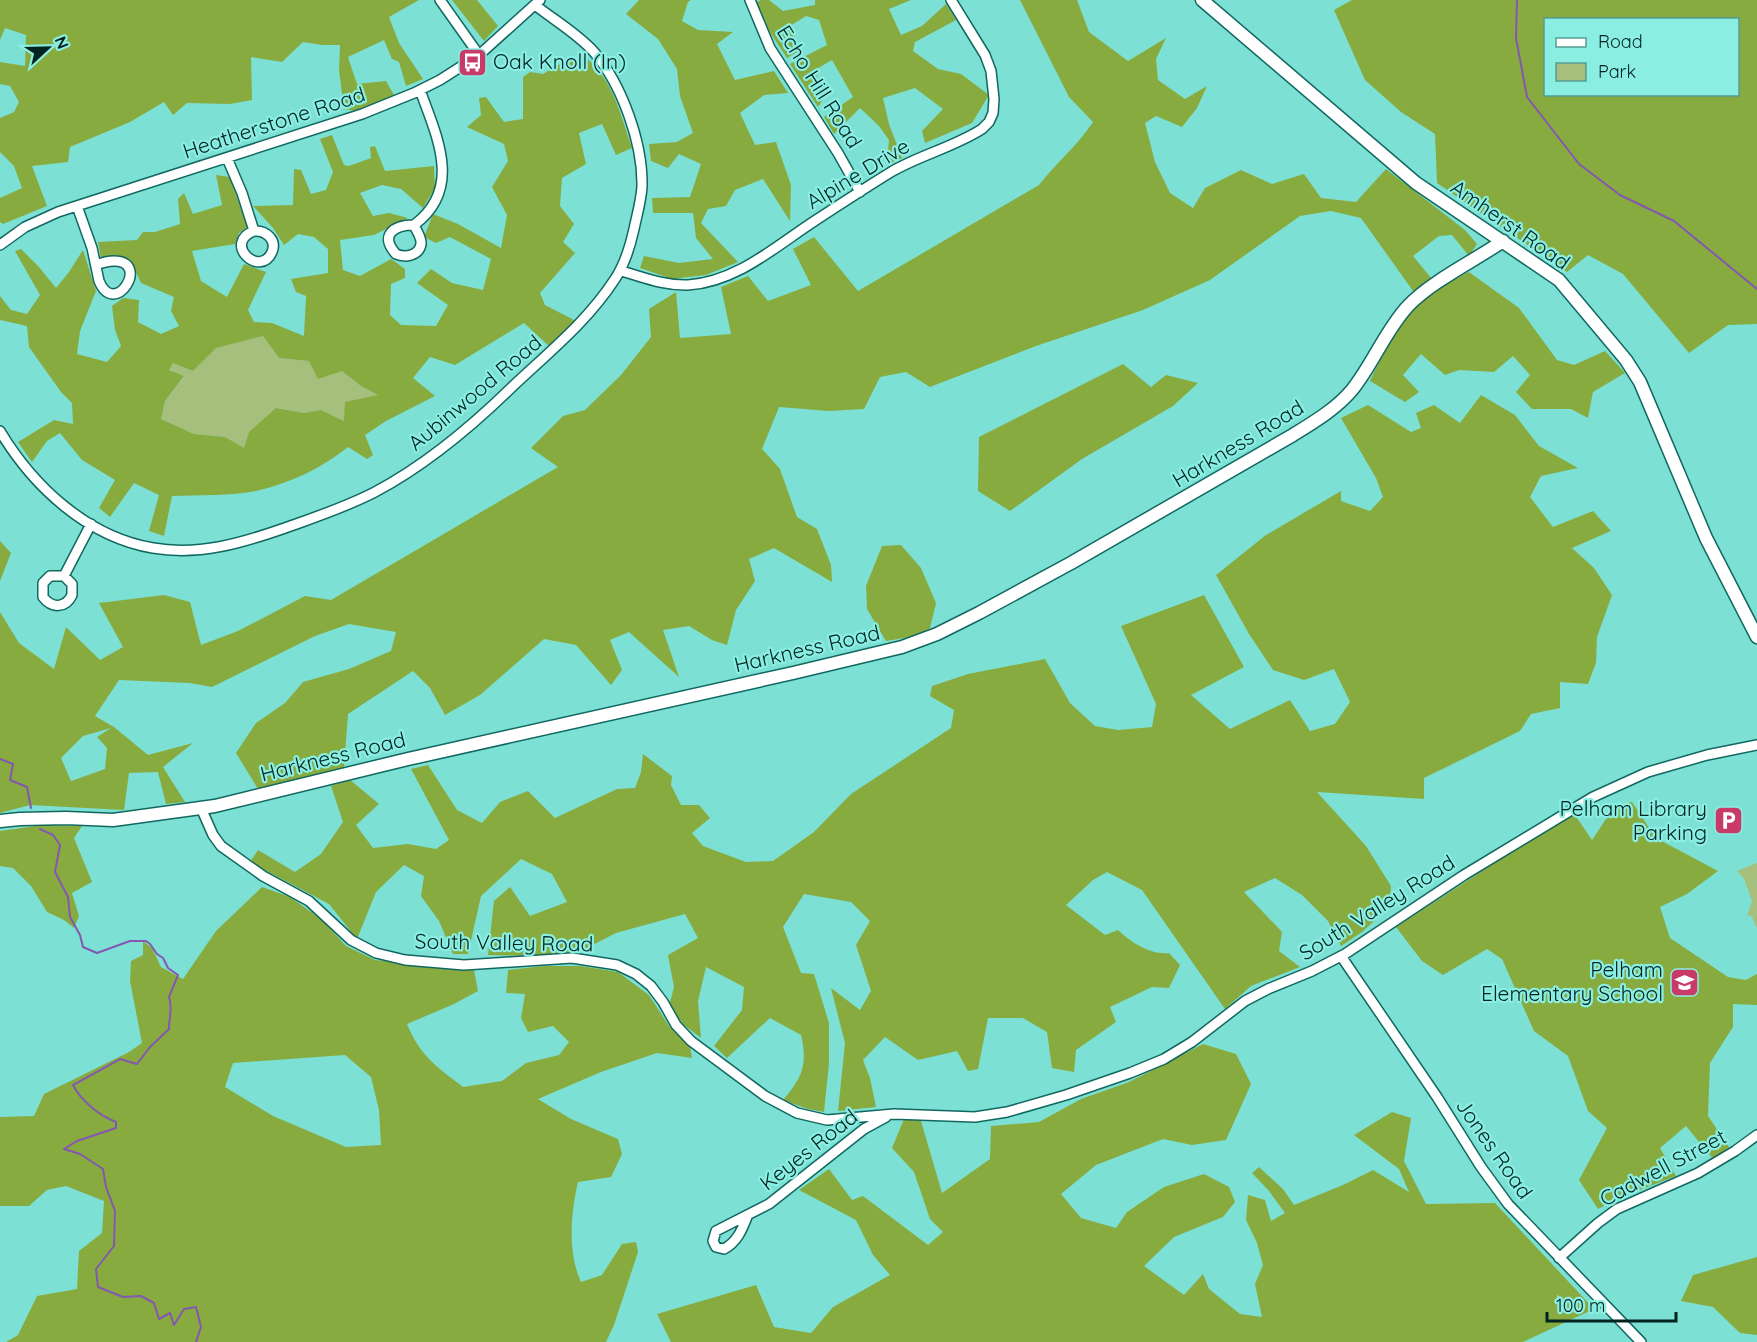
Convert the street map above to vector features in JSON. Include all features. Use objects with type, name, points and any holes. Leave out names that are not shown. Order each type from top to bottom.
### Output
[{"type":"main road","name":"Amherst Road","points":[[1202,0],[1416,183],[1559,280],[1626,360],[1640,382],[1706,538],[1757,637]]},
{"type":"main road","name":"Harkness Road","points":[[0,821],[66,818],[113,820],[201,808],[484,741],[820,667],[894,649],[937,634],[1071,563],[1327,413],[1353,388],[1409,305],[1433,285],[1503,241]]},
{"type":"street","points":[[440,0],[479,55]]},
{"type":"street","name":"Echo Hill Road","points":[[750,0],[770,48],[838,153],[860,192]]},
{"type":"street","name":"Alpine Drive","points":[[621,271],[670,284],[692,284],[711,280],[739,269],[769,254],[815,220],[907,163],[982,129],[992,118],[994,99],[990,65],[951,0]]},
{"type":"street","name":"Heatherstone Road","points":[[1,240],[40,220],[77,206],[362,114],[420,90],[479,55],[538,2]]},
{"type":"street","name":"Aubinwood Road","points":[[0,430],[18,460],[38,484],[56,499],[114,536],[139,545],[168,550],[202,550],[258,538],[357,501],[407,473],[438,452],[474,423],[576,329],[621,271],[631,242],[642,188],[639,153],[631,122],[609,74],[597,57],[586,44],[538,2]]},
{"type":"street","points":[[414,225],[428,213],[435,202],[443,170],[440,146],[420,90]]},
{"type":"street","points":[[227,158],[254,231]]},
{"type":"street","points":[[77,206],[96,265]]},
{"type":"street","points":[[64,576],[92,524]]},
{"type":"street","name":"South Valley Road","points":[[201,808],[213,835],[221,846],[255,871],[309,901],[351,940],[369,950],[405,960],[454,964],[498,964],[572,958],[617,965],[636,974],[651,986],[676,1025],[691,1041],[756,1090],[804,1116],[827,1120],[894,1114],[960,1118],[990,1115],[1053,1099],[1130,1073],[1180,1050],[1257,994],[1307,974],[1341,956],[1464,875],[1605,791],[1660,768],[1707,755],[1757,745]]},
{"type":"street","name":"Jones Road","points":[[1341,956],[1488,1177],[1515,1212],[1641,1342]]},
{"type":"street","name":"Keyes Road","points":[[747,1217],[780,1197],[869,1126],[894,1114]]},
{"type":"street","name":"Cadwell Street","points":[[1559,1258],[1617,1209],[1698,1173],[1757,1135]]},
{"type":"green space","points":[[0,0],[419,0],[389,17],[399,43],[423,79],[406,86],[399,62],[392,59],[384,40],[348,57],[357,84],[386,81],[394,95],[357,111],[344,109],[339,70],[340,45],[303,42],[282,62],[251,57],[252,100],[230,104],[187,103],[173,115],[164,102],[130,122],[70,147],[68,162],[32,166],[47,206],[3,224],[0,222],[0,198],[22,188],[14,166],[0,152],[0,118],[14,112],[19,102],[10,86],[0,84],[0,62],[25,66],[26,35],[5,28],[0,40]]},
{"type":"green space","points":[[452,0],[477,0],[498,26],[484,41]]},
{"type":"green space","points":[[639,0],[691,0],[688,2],[682,21],[698,30],[733,32],[717,44],[735,80],[774,71],[788,93],[764,95],[740,113],[755,145],[776,142],[791,185],[790,221],[763,179],[735,190],[726,206],[708,209],[701,223],[738,262],[706,275],[672,279],[640,268],[644,256],[679,263],[713,259],[696,238],[693,213],[653,213],[652,198],[690,197],[701,164],[679,154],[668,168],[651,161],[649,144],[677,142],[693,133],[680,96],[677,69],[658,39],[626,14]]},
{"type":"green space","points":[[769,0],[783,11],[815,5],[815,0],[911,0],[889,9],[901,35],[922,26],[946,4],[956,20],[915,42],[913,51],[938,69],[961,74],[989,95],[972,123],[925,143],[922,131],[943,109],[915,88],[883,98],[889,124],[902,158],[887,164],[889,140],[879,126],[860,108],[834,134],[824,117],[853,97],[832,60],[815,70],[824,98],[818,107],[790,64],[827,45],[819,20],[806,16],[790,26],[799,51],[787,58],[765,25],[755,3]]},
{"type":"green space","points":[[1020,0],[1077,0],[1089,32],[1128,61],[1166,38],[1156,59],[1158,80],[1185,99],[1207,86],[1197,108],[1182,127],[1156,116],[1145,123],[1155,162],[1170,193],[1193,208],[1205,188],[1241,170],[1272,184],[1304,174],[1321,198],[1356,202],[1386,169],[1465,230],[1477,244],[1469,256],[1452,235],[1439,236],[1413,256],[1432,279],[1413,291],[1361,218],[1331,211],[1300,216],[1210,280],[1143,310],[1036,346],[930,387],[906,372],[880,377],[864,409],[829,411],[779,407],[762,449],[780,469],[797,517],[817,529],[831,565],[832,582],[774,548],[749,559],[755,581],[736,610],[727,645],[712,640],[689,626],[663,630],[679,677],[629,632],[610,640],[622,670],[611,685],[576,645],[544,639],[480,695],[445,715],[430,688],[413,671],[348,714],[344,768],[258,789],[236,753],[256,723],[285,703],[303,682],[349,669],[391,651],[396,632],[349,624],[315,636],[212,687],[190,683],[119,680],[95,716],[114,727],[148,755],[193,743],[163,767],[185,802],[166,804],[158,772],[129,773],[124,810],[30,805],[0,813],[0,612],[19,643],[54,669],[66,627],[100,660],[123,647],[99,603],[164,595],[190,602],[201,645],[238,631],[305,596],[331,600],[558,467],[531,448],[563,416],[585,410],[621,375],[651,337],[649,309],[676,292],[680,338],[731,334],[721,287],[748,276],[768,301],[811,285],[793,249],[814,237],[858,291],[1039,185],[1093,122],[1069,97]],"holes":[[[111,728],[97,737],[107,748],[105,769],[71,781],[61,758],[83,736]]]},
{"type":"green space","points":[[1352,0],[1757,0],[1757,324],[1728,325],[1689,353],[1623,274],[1588,255],[1567,272],[1437,183],[1435,134],[1401,112],[1365,80],[1334,10]]},
{"type":"green space","points":[[584,56],[594,65],[609,86],[632,148],[616,155],[602,124],[579,133],[586,164],[562,178],[560,206],[574,224],[563,242],[575,253],[540,293],[545,305],[576,321],[550,347],[524,323],[455,365],[430,357],[413,378],[435,396],[386,421],[365,435],[373,455],[367,459],[348,447],[305,474],[269,488],[236,494],[172,496],[164,536],[149,531],[159,495],[134,483],[110,517],[99,508],[115,480],[82,460],[60,433],[47,441],[32,462],[18,442],[54,420],[73,424],[72,403],[61,392],[29,347],[27,326],[0,320],[0,296],[11,310],[27,314],[40,295],[15,251],[21,249],[56,288],[83,250],[96,291],[80,331],[77,354],[107,362],[121,346],[115,330],[112,306],[123,298],[139,300],[138,322],[161,334],[179,326],[171,311],[174,297],[141,283],[130,259],[101,259],[98,242],[137,240],[143,232],[155,232],[180,224],[178,199],[184,193],[193,214],[222,205],[216,175],[230,177],[247,227],[239,233],[235,244],[192,251],[201,281],[227,297],[244,264],[266,272],[248,310],[254,322],[272,323],[304,336],[306,296],[296,292],[291,279],[328,273],[328,249],[314,237],[298,234],[284,245],[273,228],[253,206],[293,205],[294,169],[301,170],[311,194],[326,190],[333,172],[320,139],[332,135],[344,165],[349,166],[371,158],[370,147],[375,146],[385,171],[434,166],[435,188],[423,208],[401,189],[382,185],[360,193],[373,216],[389,213],[408,218],[374,235],[340,240],[343,270],[360,276],[391,259],[405,269],[405,278],[391,284],[390,315],[401,325],[436,326],[448,305],[417,283],[431,269],[452,283],[483,290],[491,259],[450,237],[436,243],[424,237],[433,214],[458,224],[501,248],[507,215],[492,187],[508,161],[504,144],[467,127],[481,115],[479,98],[486,97],[504,122],[523,119],[523,77],[530,72],[543,74],[558,65]],"holes":[[[263,336],[279,358],[309,361],[318,379],[342,371],[361,386],[378,395],[345,402],[344,421],[321,410],[304,413],[276,408],[249,432],[244,448],[225,437],[194,434],[161,419],[165,401],[184,376],[169,370],[173,363],[193,371],[216,348]]]},
{"type":"green space","points":[[1469,272],[1519,308],[1557,360],[1574,365],[1605,351],[1625,373],[1593,392],[1588,418],[1571,409],[1532,409],[1516,392],[1530,375],[1513,356],[1494,372],[1459,370],[1445,375],[1421,354],[1403,375],[1419,392],[1405,402],[1370,381],[1394,335],[1418,303],[1437,288]]},
{"type":"green space","points":[[263,336],[279,358],[309,361],[342,371],[361,386],[379,395],[344,421],[321,410],[304,413],[276,408],[244,449],[225,437],[194,434],[161,419],[165,401],[184,377],[169,369],[173,363],[193,371],[215,348]]},
{"type":"green space","points":[[1123,364],[1151,387],[1166,375],[1198,383],[1173,406],[1082,459],[1010,511],[978,491],[979,437]]},
{"type":"green space","points":[[1481,395],[1515,415],[1539,446],[1578,468],[1541,476],[1530,497],[1553,527],[1593,511],[1611,531],[1572,548],[1594,568],[1612,595],[1597,637],[1596,663],[1588,684],[1560,682],[1560,708],[1531,714],[1520,731],[1424,778],[1424,799],[1317,792],[1366,846],[1391,886],[1389,908],[1362,932],[1341,946],[1328,921],[1302,895],[1275,878],[1244,892],[1282,932],[1279,951],[1300,967],[1251,986],[1225,1009],[1142,890],[1107,872],[1093,880],[1066,905],[1105,935],[1118,930],[1142,947],[1155,952],[1169,953],[1180,965],[1169,988],[1152,987],[1110,1007],[1116,1022],[1076,1050],[1074,1072],[1052,1068],[1047,1032],[1023,1018],[988,1018],[978,1069],[968,1071],[957,1051],[918,1060],[885,1037],[863,1060],[870,1078],[876,1107],[838,1111],[845,1043],[831,988],[860,1010],[871,991],[856,945],[870,921],[851,902],[804,894],[783,927],[801,973],[814,974],[829,1023],[829,1063],[824,1112],[783,1100],[795,1085],[802,1070],[804,1055],[801,1035],[770,1018],[727,1058],[714,1046],[742,1010],[744,987],[706,967],[698,1001],[701,1038],[684,1025],[669,1006],[674,987],[668,955],[698,938],[685,914],[616,933],[575,954],[488,955],[494,901],[510,887],[530,916],[567,902],[552,874],[521,859],[481,896],[468,954],[453,954],[439,921],[421,896],[424,876],[404,865],[376,892],[357,939],[329,904],[250,862],[258,850],[295,872],[321,854],[343,822],[331,786],[349,779],[379,804],[356,825],[373,848],[408,844],[436,849],[449,840],[411,769],[428,765],[457,810],[482,823],[500,802],[528,791],[555,818],[617,789],[635,788],[641,772],[643,754],[672,776],[671,785],[681,805],[699,805],[710,818],[692,833],[703,846],[746,862],[773,861],[814,832],[851,794],[951,728],[954,710],[930,696],[932,686],[968,674],[1045,659],[1070,703],[1095,726],[1118,730],[1152,727],[1156,704],[1121,626],[1204,595],[1244,667],[1191,695],[1230,729],[1290,700],[1310,731],[1335,724],[1350,702],[1334,669],[1304,680],[1273,670],[1249,634],[1216,575],[1266,535],[1341,491],[1341,501],[1370,511],[1383,497],[1376,478],[1341,418],[1368,405],[1411,432],[1421,428],[1416,413],[1434,405],[1460,423]]},
{"type":"green space","points":[[0,541],[11,553],[0,581]]},
{"type":"green space","points":[[901,545],[921,568],[936,603],[930,628],[917,636],[886,641],[867,609],[866,586],[882,546]]},
{"type":"green space","points":[[1632,802],[1656,838],[1718,871],[1687,894],[1660,907],[1670,938],[1728,977],[1746,980],[1757,974],[1757,1005],[1733,1004],[1733,1027],[1710,1063],[1708,1116],[1729,1147],[1714,1160],[1686,1126],[1660,1148],[1676,1176],[1619,1198],[1598,1209],[1579,1180],[1607,1128],[1588,1111],[1568,1056],[1534,1031],[1502,959],[1487,949],[1443,975],[1422,961],[1396,927],[1573,812],[1592,840],[1614,807]]},
{"type":"green space","points":[[42,825],[82,826],[74,838],[92,882],[72,893],[79,916],[74,928],[47,912],[31,886],[13,868],[0,866],[0,831]]},
{"type":"green space","points":[[1757,863],[1757,928],[1751,915],[1747,916],[1752,901],[1744,879],[1737,871]]},
{"type":"green space","points":[[262,887],[290,897],[321,919],[346,946],[375,960],[474,970],[478,991],[407,1024],[424,1053],[437,1067],[463,1087],[502,1081],[526,1063],[559,1055],[569,1042],[553,1026],[528,1032],[521,1018],[525,994],[506,993],[508,970],[544,966],[581,966],[618,972],[649,995],[669,1026],[690,1046],[692,1058],[657,1053],[601,1072],[538,1099],[571,1119],[618,1139],[622,1154],[611,1177],[578,1182],[572,1219],[572,1245],[581,1282],[602,1275],[622,1244],[636,1242],[638,1252],[614,1325],[606,1342],[6,1342],[18,1335],[37,1296],[77,1289],[79,1251],[102,1233],[104,1201],[66,1186],[47,1190],[29,1206],[0,1206],[0,1117],[34,1116],[44,1094],[129,1052],[142,1043],[130,981],[131,961],[143,955],[143,941],[152,948],[161,967],[183,979],[216,931]],"holes":[[[345,1055],[371,1077],[379,1110],[381,1145],[346,1147],[273,1116],[225,1087],[233,1063]]]},
{"type":"green space","points":[[1203,1044],[1236,1054],[1251,1084],[1226,1140],[1192,1145],[1163,1139],[1096,1165],[1061,1194],[1081,1218],[1116,1228],[1127,1212],[1164,1187],[1204,1174],[1229,1187],[1235,1202],[1223,1217],[1174,1237],[1144,1266],[1184,1295],[1203,1274],[1209,1289],[1240,1314],[1262,1317],[1255,1284],[1263,1265],[1257,1243],[1246,1220],[1248,1195],[1265,1200],[1271,1221],[1285,1213],[1252,1173],[1259,1167],[1283,1189],[1294,1205],[1373,1170],[1409,1192],[1399,1169],[1354,1135],[1392,1112],[1411,1118],[1404,1161],[1426,1204],[1495,1203],[1594,1309],[1523,1342],[671,1342],[657,1314],[756,1285],[774,1327],[811,1333],[833,1307],[890,1275],[873,1255],[856,1220],[799,1190],[829,1169],[852,1200],[863,1196],[928,1245],[943,1232],[930,1219],[914,1172],[892,1148],[904,1119],[921,1121],[942,1193],[990,1159],[991,1126],[1039,1122],[1081,1099],[1129,1082]]},
{"type":"green space","points":[[1757,1257],[1757,1335],[1740,1333],[1713,1307],[1681,1301],[1693,1275]]},
{"type":"waterway","points":[[1517,0],[1516,38],[1527,97],[1579,164],[1620,195],[1674,221],[1757,289]]},
{"type":"waterway","points":[[0,759],[13,764],[10,780],[27,787],[31,808]]},
{"type":"waterway","points":[[40,829],[53,835],[60,845],[55,872],[68,897],[70,917],[80,935],[83,947],[97,953],[130,941],[146,941],[163,958],[168,968],[178,975],[169,997],[171,1009],[169,1029],[150,1047],[137,1064],[120,1059],[73,1085],[91,1107],[116,1122],[116,1128],[77,1141],[64,1149],[80,1154],[103,1169],[106,1187],[115,1211],[114,1246],[96,1269],[98,1287],[123,1297],[141,1296],[154,1303],[159,1319],[170,1313],[174,1325],[184,1309],[196,1307],[201,1327],[196,1342]]},
{"type":"place","name":"Oak Knoll (In)","points":[[472,62]]},
{"type":"place","name":"Pelham Library Parking","points":[[1728,821]]},
{"type":"place","name":"Pelham Elementary School","points":[[1684,982]]}]
